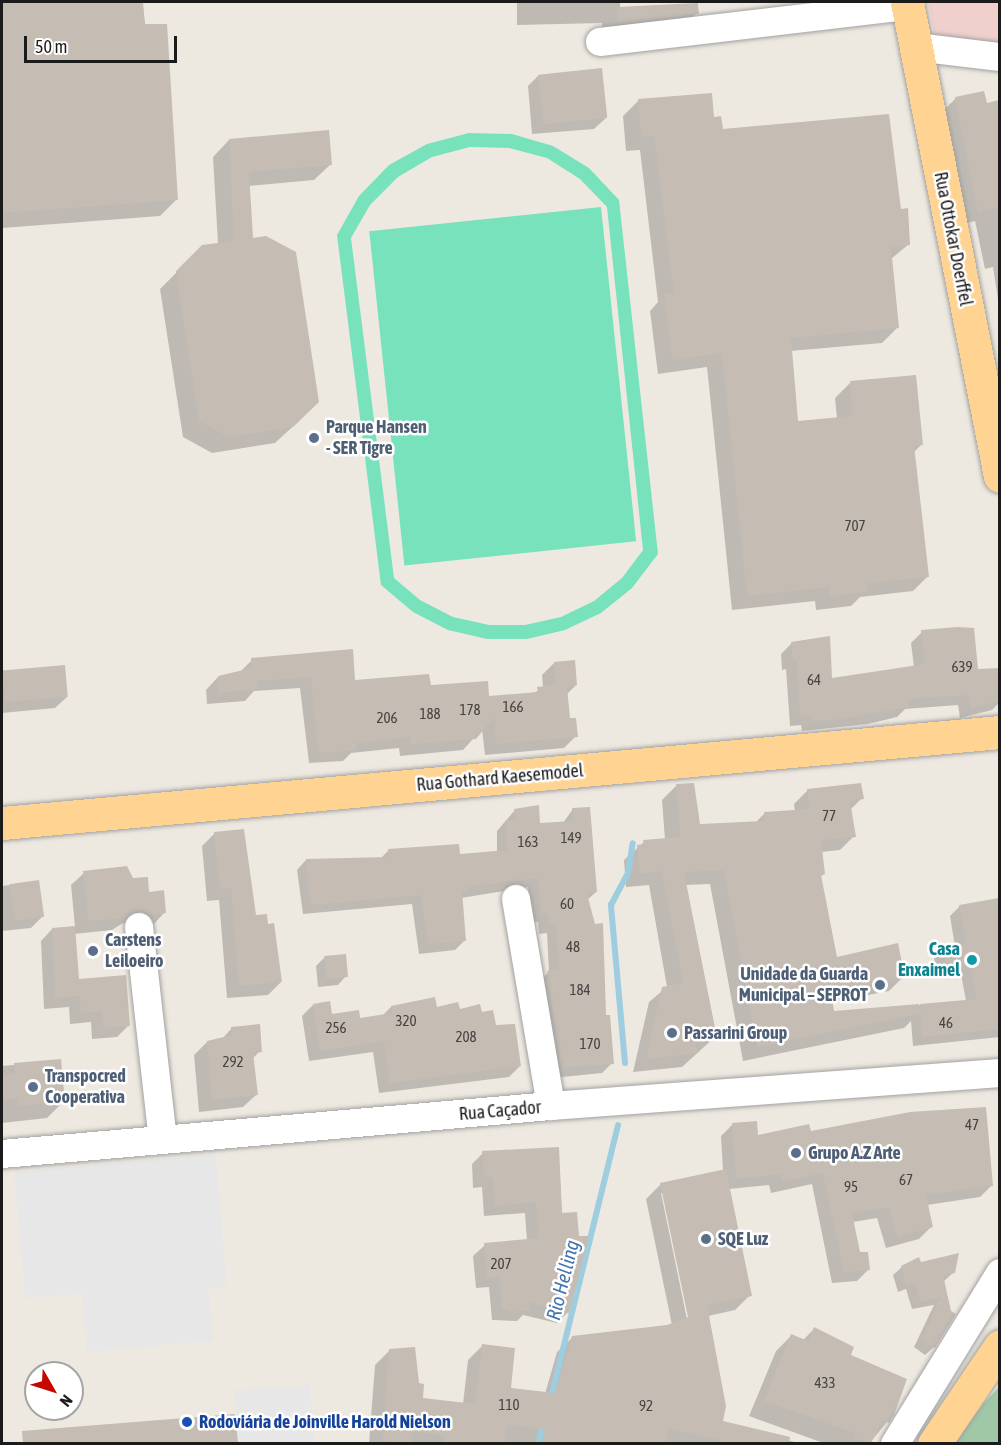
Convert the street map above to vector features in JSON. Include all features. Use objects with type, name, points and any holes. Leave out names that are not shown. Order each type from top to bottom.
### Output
[{"type":"main road","name":"Rua Ottokar Doerffel","points":[[908,4],[989,370],[999,476]]},
{"type":"main road","name":"Rua Gothard Kaesemodel","points":[[2,823],[999,732]]},
{"type":"main road","points":[[933,1443],[999,1346]]},
{"type":"street","points":[[600,42],[908,4]]},
{"type":"street","points":[[916,47],[999,57]]},
{"type":"street","points":[[516,899],[551,1106]]},
{"type":"street","points":[[139,927],[163,1140]]},
{"type":"street","name":"Rua Caçador","points":[[2,1154],[551,1106],[999,1073]]},
{"type":"street","points":[[895,1443],[999,1273]]},
{"type":"shaded area","points":[[928,2],[999,2],[999,50],[939,40],[934,33]]},
{"type":"shaded area","points":[[216,1154],[227,1288],[209,1289],[213,1341],[87,1352],[82,1294],[25,1298],[14,1172]]},
{"type":"shaded area","points":[[310,1385],[314,1443],[238,1444],[234,1390]]},
{"type":"green space","points":[[469,133],[512,134],[553,146],[589,168],[619,200],[658,554],[632,588],[601,613],[565,630],[527,639],[487,639],[448,630],[413,612],[381,585],[337,235],[359,196],[389,165],[427,144]],"holes":[[[470,147],[509,148],[547,158],[580,179],[607,207],[643,550],[622,578],[594,601],[561,617],[525,625],[489,625],[453,617],[420,600],[394,578],[351,238],[370,205],[398,177],[432,157]]]},
{"type":"green space","points":[[601,207],[636,541],[404,566],[369,231]]},
{"type":"green space","points":[[999,1387],[999,1443],[953,1444],[984,1403]]},
{"type":"building","points":[[2,2],[143,2],[145,24],[167,24],[178,200],[2,213]]},
{"type":"building","points":[[698,3],[699,14],[618,23],[617,7]]},
{"type":"building","points":[[602,68],[607,118],[544,124],[538,75]]},
{"type":"building","points":[[984,91],[987,103],[999,100],[999,207],[978,212],[955,97]]},
{"type":"building","points":[[712,93],[714,117],[721,116],[723,129],[889,114],[901,209],[908,208],[910,245],[891,247],[899,328],[791,338],[798,421],[852,416],[850,381],[916,375],[923,445],[914,445],[929,577],[867,583],[867,592],[830,596],[830,587],[747,596],[722,353],[673,360],[664,294],[674,293],[654,136],[641,137],[638,99]]},
{"type":"building","points":[[329,130],[332,165],[249,172],[253,238],[266,236],[296,252],[319,402],[293,427],[229,437],[199,421],[176,271],[202,245],[234,241],[229,139]]},
{"type":"building","points":[[974,628],[978,669],[999,668],[999,701],[971,708],[968,695],[908,699],[909,707],[840,719],[812,721],[811,715],[800,716],[797,659],[793,659],[791,642],[830,636],[832,678],[925,664],[921,630]]},
{"type":"building","points":[[353,649],[355,680],[429,674],[431,685],[488,681],[489,696],[538,692],[537,687],[556,685],[554,662],[575,660],[577,685],[567,687],[570,718],[576,718],[578,737],[496,744],[494,717],[476,739],[411,744],[411,737],[356,743],[356,750],[326,753],[320,752],[317,742],[311,677],[258,681],[258,689],[218,693],[218,676],[252,668],[251,658]]},
{"type":"building","points":[[65,665],[68,697],[5,702],[2,670]]},
{"type":"building","points":[[694,783],[700,824],[764,821],[764,812],[810,809],[807,789],[861,783],[864,799],[850,801],[856,837],[821,840],[825,874],[821,875],[837,957],[898,943],[905,978],[831,992],[834,1011],[919,1004],[920,1014],[757,1047],[724,870],[684,872],[717,1038],[695,1042],[698,1053],[646,1059],[662,987],[683,983],[662,871],[640,874],[637,845],[644,844],[643,840],[680,837],[676,784]]},
{"type":"building","points":[[539,805],[540,823],[573,821],[572,808],[590,807],[597,892],[587,894],[595,924],[603,923],[606,1015],[610,1015],[614,1064],[561,1068],[547,971],[559,970],[556,924],[549,925],[547,913],[541,913],[538,878],[467,887],[468,891],[462,891],[466,941],[428,944],[421,895],[312,905],[306,859],[388,857],[388,849],[459,844],[460,854],[507,850],[506,820],[515,819],[514,809]]},
{"type":"building","points":[[244,829],[256,915],[267,914],[268,924],[274,923],[282,982],[239,986],[231,888],[220,889],[214,832]]},
{"type":"building","points":[[127,866],[133,878],[148,877],[149,892],[164,890],[166,913],[150,915],[137,911],[126,918],[88,921],[83,871]]},
{"type":"building","points":[[39,880],[44,917],[14,921],[9,884]]},
{"type":"building","points":[[999,898],[999,1029],[922,1037],[920,1004],[977,999],[970,965],[947,969],[943,948],[966,943],[959,905]]},
{"type":"building","points":[[75,926],[79,979],[126,975],[130,1026],[103,1028],[102,1011],[81,1013],[80,996],[55,998],[52,928]]},
{"type":"building","points":[[346,954],[348,977],[326,979],[324,956]]},
{"type":"building","points":[[435,997],[437,1007],[458,1002],[460,1009],[480,1004],[482,1012],[493,1010],[496,1025],[515,1024],[521,1066],[390,1083],[384,1041],[320,1051],[313,1004],[330,1001],[332,1014],[359,1010],[360,1018],[392,1013],[391,1006]]},
{"type":"building","points":[[260,1024],[262,1052],[253,1053],[258,1095],[212,1100],[207,1041],[232,1035],[231,1027]]},
{"type":"building","name":"Transpocred Cooperativa","points":[[61,1059],[65,1102],[18,1106],[17,1098],[2,1100],[2,1075],[15,1073],[14,1063]]},
{"type":"building","points":[[986,1107],[993,1186],[926,1195],[933,1227],[898,1237],[889,1207],[852,1213],[860,1252],[868,1252],[870,1270],[844,1272],[823,1173],[782,1182],[781,1174],[736,1179],[732,1123],[757,1121],[758,1135],[809,1124],[811,1131],[910,1112]]},
{"type":"building","points":[[559,1147],[562,1213],[577,1212],[579,1236],[589,1236],[569,1313],[529,1302],[530,1310],[510,1312],[502,1309],[500,1277],[487,1278],[484,1243],[539,1238],[536,1202],[495,1206],[493,1177],[484,1177],[482,1151]]},
{"type":"building","points":[[726,1169],[752,1296],[707,1305],[726,1406],[723,1421],[790,1437],[789,1443],[719,1443],[720,1440],[669,1429],[665,1443],[542,1443],[546,1429],[507,1425],[505,1443],[443,1443],[444,1435],[413,1432],[412,1442],[382,1441],[389,1349],[415,1347],[419,1383],[424,1384],[423,1398],[475,1404],[482,1344],[515,1348],[511,1388],[555,1393],[572,1336],[667,1325],[688,1317],[660,1183]]},
{"type":"building","points":[[959,1253],[955,1273],[943,1275],[951,1311],[956,1314],[935,1348],[922,1339],[941,1297],[920,1302],[915,1282],[906,1285],[901,1266],[919,1257],[921,1262]]},
{"type":"building","points":[[814,1327],[854,1347],[851,1355],[907,1379],[894,1415],[889,1423],[882,1420],[871,1443],[854,1438],[855,1433],[764,1401],[791,1334],[808,1341]]},
{"type":"building","name":"Rodoviária de Joinville Harold Nielson","points":[[235,1414],[238,1443],[23,1443],[22,1431]]},
{"type":"waterway","name":"Rio Helling","points":[[625,1063],[611,905],[628,873],[633,843]]},
{"type":"waterway","name":"Rio Helling","points":[[551,1398],[618,1125]]},
{"type":"waterway","name":"Rio Helling","points":[[538,1444],[544,1422]]},
{"type":"place","name":"Parque Hansen - SER Tigre","points":[[314,438]]},
{"type":"place","name":"Carstens Leiloeiro","points":[[93,951]]},
{"type":"place","name":"Casa Enxaimel","points":[[972,960]]},
{"type":"place","name":"Unidade da Guarda Municipal – SEPROT","points":[[880,985]]},
{"type":"place","name":"Passarini Group","points":[[672,1033]]},
{"type":"place","name":"Transpocred Cooperativa","points":[[33,1087]]},
{"type":"place","name":"Grupo A.Z Arte","points":[[796,1153]]},
{"type":"place","name":"SQE Luz","points":[[706,1239]]},
{"type":"place","name":"Rodoviária de Joinville Harold Nielson","points":[[187,1422]]}]
